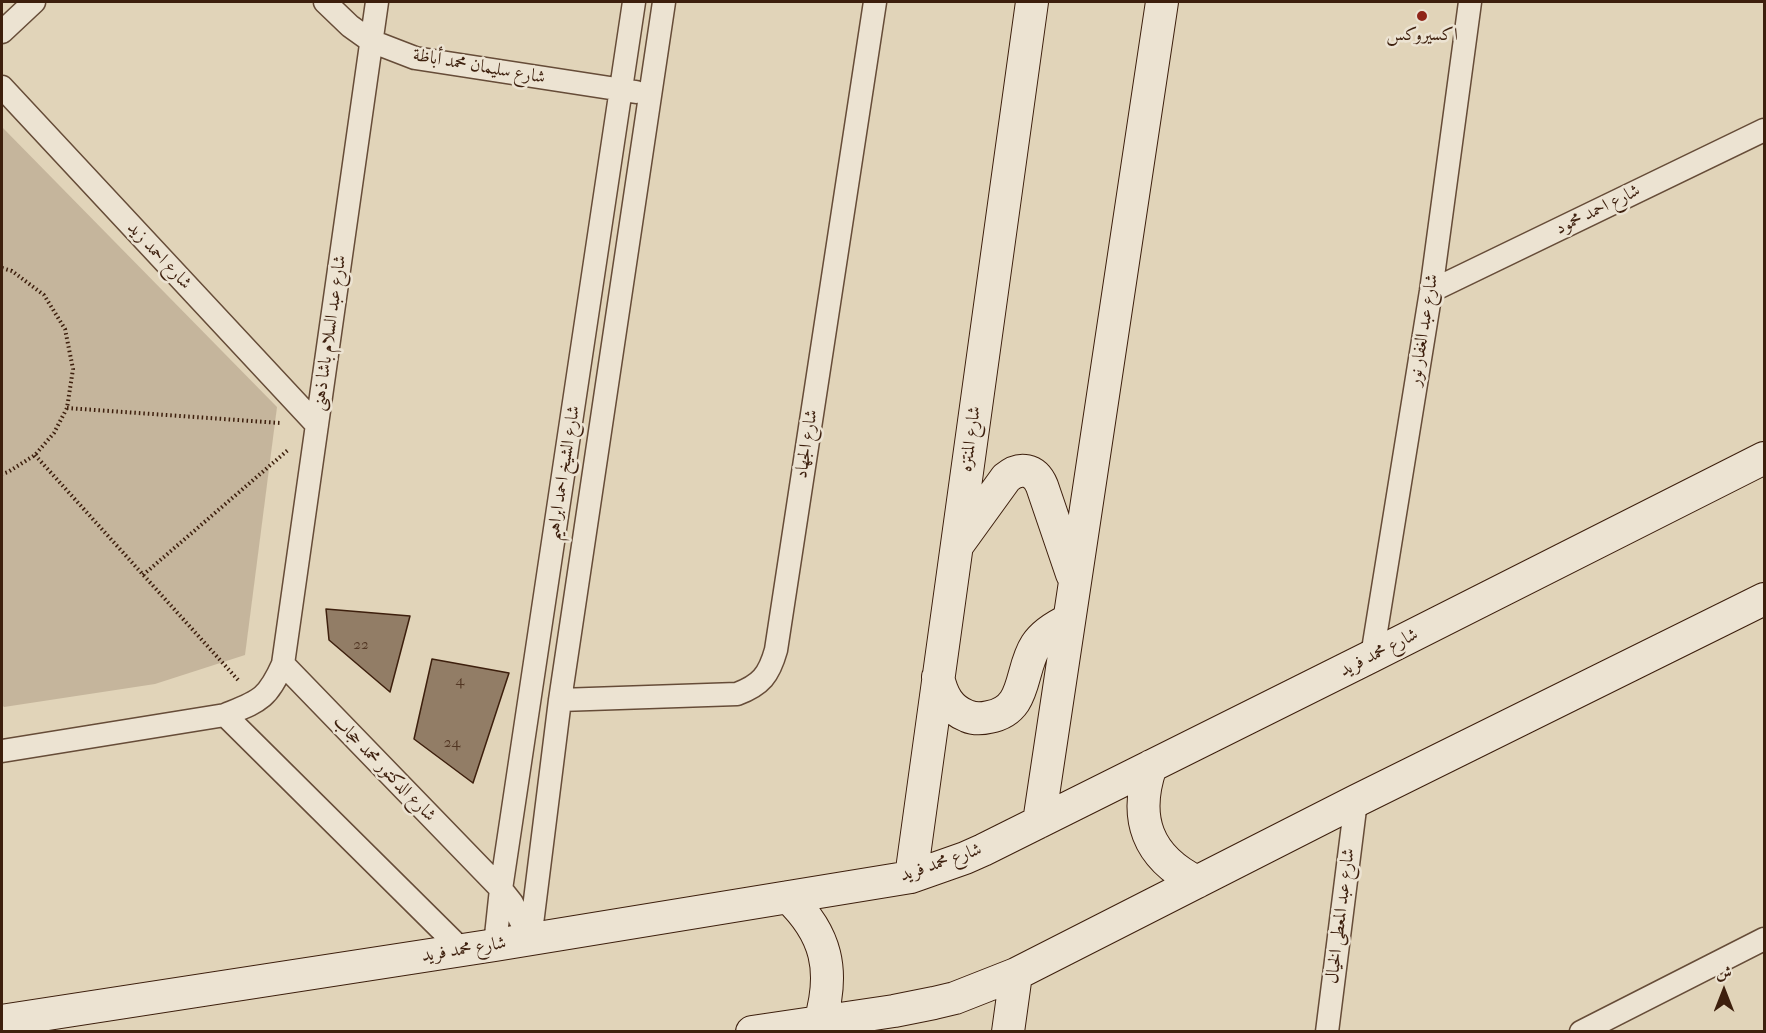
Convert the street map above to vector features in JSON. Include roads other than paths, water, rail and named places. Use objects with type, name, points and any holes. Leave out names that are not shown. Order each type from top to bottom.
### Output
[{"type":"main road","name":"شارع المنتزه","points":[[911,877],[1032,2]]},
{"type":"main road","points":[[1039,822],[1162,2]]},
{"type":"main road","name":"شارع محمد فريد","points":[[2,1020],[530,940],[911,877],[965,858],[1039,822],[1764,458]]},
{"type":"main road","points":[[957,547],[1006,478],[1012,472],[1029,471],[1040,480],[1074,581]]},
{"type":"main road","points":[[752,1032],[820,1022],[893,1021],[1016,974],[1356,801],[1764,599]]},
{"type":"main road","points":[[939,677],[940,688],[945,699],[962,714],[973,718],[996,716],[1006,711],[1021,692],[1030,657],[1038,643],[1057,626],[1069,620]]},
{"type":"main road","points":[[1151,766],[1143,798],[1143,814],[1147,830],[1162,856],[1178,871],[1197,882]]},
{"type":"main road","points":[[788,897],[802,910],[813,927],[822,945],[827,964],[826,1003],[820,1022]]},
{"type":"main road","points":[[1008,1032],[1016,974]]},
{"type":"street","points":[[2,32],[34,2]]},
{"type":"street","name":"شارع سليمان محمد أباظة","points":[[325,2],[350,26],[372,41],[415,58],[650,94]]},
{"type":"street","name":"شارع عبد السلام باشا ذهنى","points":[[283,664],[377,2]]},
{"type":"street","name":"شارع الشيخ احمد ابراهيم","points":[[495,945],[501,889],[634,2]]},
{"type":"street","name":"شارع الشيخ احمد ابراهيم","points":[[530,940],[560,700],[664,2]]},
{"type":"street","name":"شارع الجهاد","points":[[560,700],[737,694],[751,689],[764,679],[771,665],[776,650],[875,2]]},
{"type":"street","name":"شارع عبد الغفار نور","points":[[1372,656],[1431,291],[1470,2]]},
{"type":"street","name":"شارع احمد زيد","points":[[2,87],[317,425]]},
{"type":"street","name":"شارع احمد محمود","points":[[1431,291],[1764,130]]},
{"type":"street","points":[[2,751],[225,715],[257,702],[273,685],[283,664]]},
{"type":"street","name":"شارع الدكتور محمد حجاب","points":[[283,664],[501,889],[512,903],[530,940]]},
{"type":"street","points":[[225,715],[462,950]]},
{"type":"street","name":"شارع عبد المعطى الخيال","points":[[1327,1032],[1356,801]]},
{"type":"street","points":[[1581,1032],[1764,939]]},
{"type":"place","name":"اكسيروكس","points":[[1422,16]]}]
